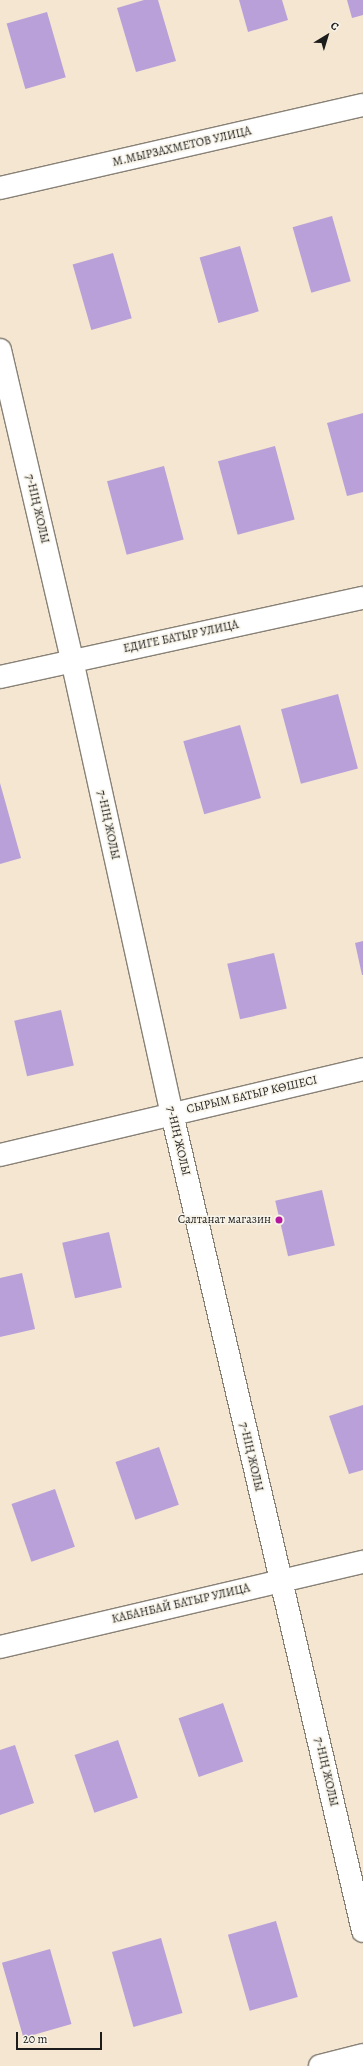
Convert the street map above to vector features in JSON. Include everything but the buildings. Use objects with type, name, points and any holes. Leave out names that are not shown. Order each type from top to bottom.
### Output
[{"type":"street","name":"М.МЫРЗАХМЕТОВ УЛИЦА","points":[[0,188],[363,105]]},
{"type":"street","name":"7-НІҢ ЖОЛЫ","points":[[0,350],[72,660],[172,1114],[363,1931]]},
{"type":"street","name":"ЕДИГЕ БАТЫР УЛИЦА","points":[[0,677],[72,660],[363,598]]},
{"type":"street","name":"СЫРЫМ БАТЫР КӨШЕСІ","points":[[0,1155],[363,1069]]},
{"type":"street","name":"КАБАНБАЙ БАТЫР УЛИЦА","points":[[0,1647],[280,1580],[363,1562]]},
{"type":"street","points":[[320,2066],[363,2055]]},
{"type":"place","name":"Салтанат магазин","points":[[279,1220]]}]
